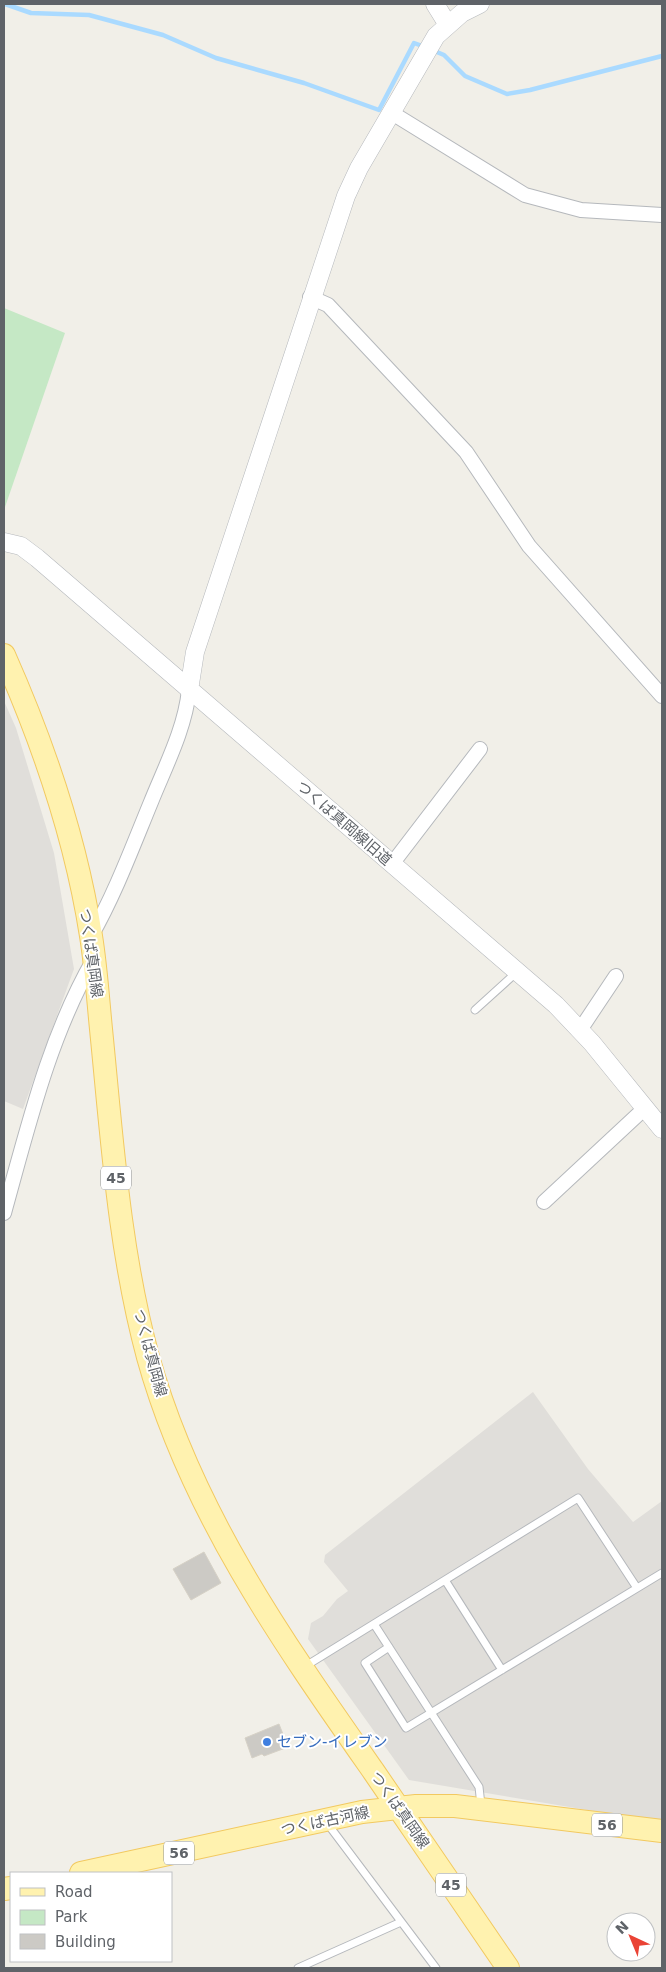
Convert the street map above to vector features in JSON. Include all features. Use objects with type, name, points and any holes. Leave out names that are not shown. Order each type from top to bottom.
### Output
[{"type":"main road","name":"つくば真岡線","points":[[4,655],[27,706],[45,753],[77,868],[94,959],[124,1247],[148,1357],[165,1408],[212,1520],[256,1598],[508,1968]]},
{"type":"main road","name":"つくば古河線","points":[[86,1872],[397,1807],[436,1805],[481,1809],[662,1831]]},
{"type":"street","points":[[435,4],[448,25]]},
{"type":"street","points":[[91,936],[107,908],[184,719],[195,652],[310,297],[346,196],[359,168],[436,36],[462,13],[480,4]]},
{"type":"street","points":[[392,113],[525,195],[581,210],[662,215]]},
{"type":"street","points":[[310,297],[328,305],[466,452],[529,546],[662,696]]},
{"type":"street","name":"つくば真岡線旧道","points":[[4,542],[21,546],[37,558],[556,1005],[580,1030],[661,1127]]},
{"type":"street","points":[[392,864],[480,749]]},
{"type":"street","points":[[4,1213],[34,1105],[76,990],[94,959]]},
{"type":"street","points":[[580,1030],[616,976]]},
{"type":"street","points":[[544,1202],[645,1108]]},
{"type":"lane","points":[[475,1010],[518,972]]},
{"type":"lane","points":[[302,1668],[578,1498],[637,1588]]},
{"type":"lane","points":[[389,1647],[365,1663],[406,1728],[662,1573]]},
{"type":"lane","points":[[445,1580],[502,1670]]},
{"type":"lane","points":[[374,1624],[479,1787],[481,1809]]},
{"type":"lane","points":[[326,1821],[436,1968]]},
{"type":"lane","points":[[298,1968],[401,1922]]},
{"type":"shaded area","points":[[4,701],[16,728],[54,853],[74,969],[23,1109],[4,1101]]},
{"type":"shaded area","points":[[533,1392],[588,1469],[633,1522],[662,1501],[662,1821],[409,1780],[308,1639],[311,1623],[323,1616],[337,1599],[348,1591],[324,1562],[325,1555]]},
{"type":"green space","points":[[4,308],[65,333],[4,510]]},
{"type":"building","points":[[204,1552],[221,1583],[191,1600],[173,1569]]},
{"type":"building","name":"セブン-イレブン","points":[[279,1724],[288,1747],[264,1756],[262,1754],[252,1758],[245,1738]]},
{"type":"waterway","points":[[5,4],[31,13],[89,15],[163,35],[216,58],[304,83],[379,110],[414,43],[425,47]]},
{"type":"waterway","points":[[432,50],[444,55],[465,76],[507,94],[530,90],[662,56]]},
{"type":"place","name":"セブン-イレブン","points":[[267,1742]]}]
